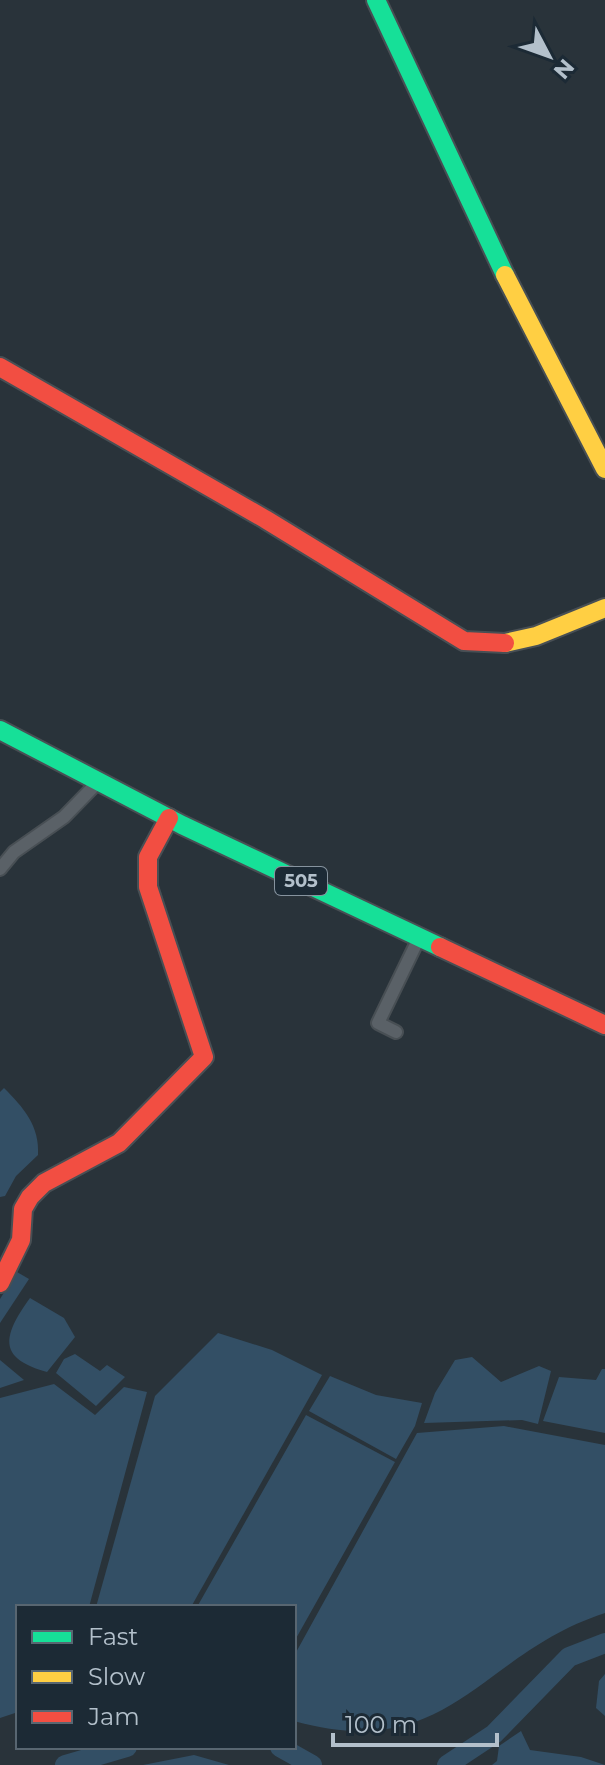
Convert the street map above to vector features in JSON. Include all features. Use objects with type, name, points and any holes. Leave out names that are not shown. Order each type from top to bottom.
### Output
[{"type":"street","points":[[376,0],[482,229],[605,469]]},
{"type":"street","points":[[0,367],[265,519],[464,641],[487,647],[513,644],[605,608]]},
{"type":"street","name":"505","points":[[0,730],[169,818],[605,1025]]},
{"type":"street","points":[[0,869],[14,852],[64,817],[100,780]]},
{"type":"street","points":[[0,1283],[21,1240],[23,1209],[30,1197],[44,1183],[119,1143],[204,1057],[148,887],[148,857],[169,818]]},
{"type":"street","points":[[396,1032],[378,1023],[419,938]]},
{"type":"water","points":[[4,1088],[24,1110],[33,1126],[38,1155],[16,1176],[5,1196],[0,1197],[0,1092]]},
{"type":"water","points":[[17,1272],[29,1279],[0,1323],[0,1299]]},
{"type":"water","points":[[30,1298],[64,1318],[75,1337],[47,1372],[20,1361],[10,1346],[13,1325]]},
{"type":"water","points":[[218,1333],[272,1350],[322,1375],[192,1605],[97,1605],[155,1396]]},
{"type":"water","points":[[75,1354],[100,1371],[107,1365],[125,1377],[96,1406],[56,1373],[64,1359]]},
{"type":"water","points":[[472,1357],[501,1382],[539,1366],[551,1371],[538,1424],[522,1420],[424,1423],[435,1393],[455,1360]]},
{"type":"water","points":[[0,1360],[24,1380],[0,1388]]},
{"type":"water","points":[[605,1369],[605,1433],[543,1421],[559,1377],[596,1380]]},
{"type":"water","points":[[330,1376],[376,1395],[422,1403],[415,1426],[396,1459],[309,1411]]},
{"type":"water","points":[[54,1384],[95,1415],[124,1387],[147,1392],[90,1605],[16,1605],[16,1713],[0,1718],[0,1398]]},
{"type":"water","points":[[306,1415],[395,1462],[296,1638],[296,1605],[198,1605]]},
{"type":"water","points":[[504,1426],[605,1445],[605,1613],[562,1631],[525,1653],[461,1699],[428,1717],[391,1728],[347,1731],[296,1721],[296,1652],[417,1433]]},
{"type":"water","points":[[605,1674],[605,1716],[596,1708],[599,1681]]},
{"type":"water","points":[[521,1731],[530,1750],[581,1757],[605,1765],[492,1765],[497,1761],[499,1746]]},
{"type":"water","points":[[194,1755],[229,1765],[143,1765]]},
{"type":"waterway","points":[[447,1765],[494,1734],[569,1657],[605,1643]]},
{"type":"waterway","points":[[65,1765],[120,1749]]},
{"type":"waterway","points":[[284,1749],[312,1765]]},
{"type":"traffic: fast","points":[[376,0],[505,275]]},
{"type":"traffic: fast","points":[[0,730],[182,825],[440,947]]},
{"type":"traffic: slow","points":[[505,275],[605,469]]},
{"type":"traffic: slow","points":[[505,643],[536,636],[605,608]]},
{"type":"traffic: jam","points":[[0,367],[265,519],[464,641],[505,643]]},
{"type":"traffic: jam","points":[[0,1283],[21,1240],[23,1209],[30,1197],[44,1183],[119,1143],[204,1057],[148,887],[148,857],[169,818]]},
{"type":"traffic: jam","points":[[440,947],[605,1025]]}]
